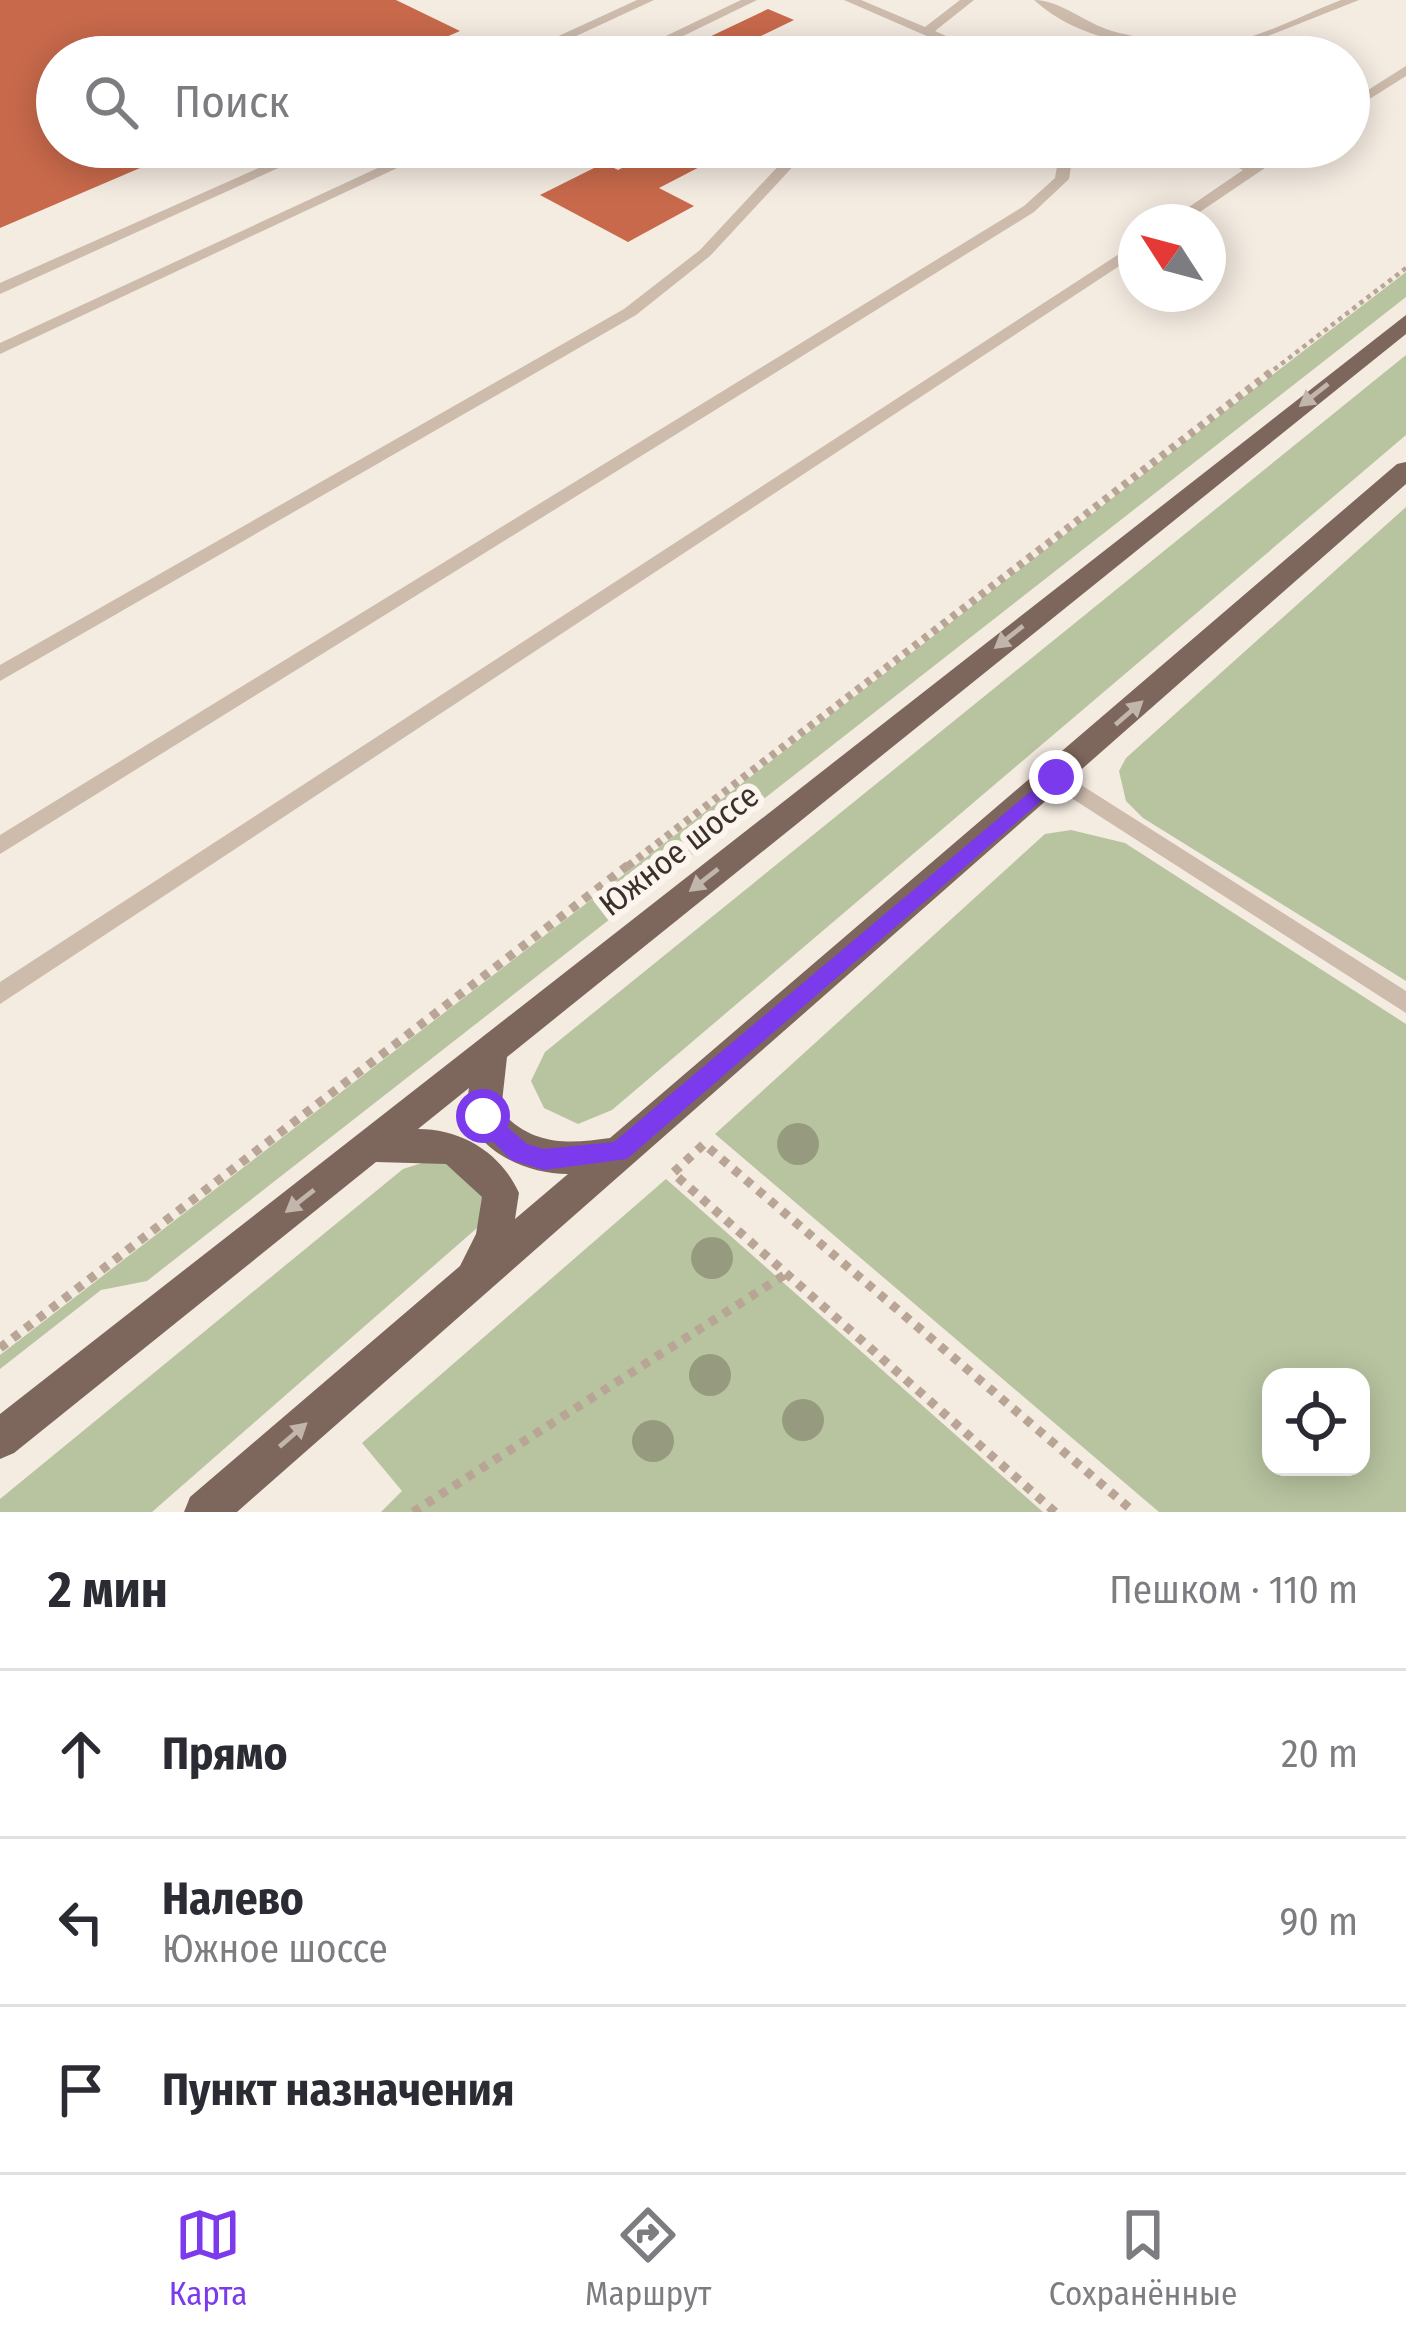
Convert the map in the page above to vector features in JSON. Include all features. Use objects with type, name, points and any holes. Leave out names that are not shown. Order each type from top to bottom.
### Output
[{"type":"main road","name":"Южное шоссе","points":[[0,1439],[1406,322]]},
{"type":"main road","points":[[205,1512],[1406,470]]},
{"type":"main road","points":[[491,1048],[483,1116],[500,1138],[519,1152],[544,1160],[619,1152]]},
{"type":"main road","points":[[368,1147],[424,1143],[453,1147],[477,1159],[501,1193],[494,1237],[470,1281]]},
{"type":"lane","points":[[674,36],[752,0]]},
{"type":"lane","points":[[850,0],[936,36]]},
{"type":"lane","points":[[926,32],[968,0]]},
{"type":"lane","points":[[1040,0],[1106,33],[1124,36]]},
{"type":"lane","points":[[1259,36],[1353,0]]},
{"type":"lane","points":[[563,36],[633,2]]},
{"type":"lane","points":[[1370,94],[1406,70]]},
{"type":"lane","points":[[0,289],[271,168]]},
{"type":"lane","points":[[0,350],[390,168]]},
{"type":"lane","points":[[0,674],[630,312],[705,253],[784,168]]},
{"type":"lane","points":[[0,846],[1029,209],[1062,179],[1064,168]]},
{"type":"lane","points":[[1250,168],[1255,170]]},
{"type":"lane","points":[[1203,204],[1258,168]]},
{"type":"lane","points":[[0,994],[1118,260]]},
{"type":"lane","points":[[1056,777],[1406,1003]]},
{"type":"path","points":[[0,1348],[1406,268]]},
{"type":"path","points":[[1055,1512],[673,1173],[704,1144],[1134,1512]]},
{"type":"path","points":[[412,1512],[786,1274]]},
{"type":"green space","points":[[1406,272],[1406,297],[147,1281],[101,1290],[0,1369],[0,1355]]},
{"type":"green space","points":[[1406,355],[1406,435],[612,1110],[578,1124],[544,1108],[531,1081],[545,1052]]},
{"type":"green space","points":[[1406,507],[1406,981],[1143,818],[1126,801],[1119,771],[1126,758]]},
{"type":"green space","points":[[1071,830],[1125,843],[1406,1024],[1406,1512],[1159,1512],[715,1134],[1045,834]]},
{"type":"green space","points":[[441,1157],[482,1183],[485,1221],[152,1512],[0,1512],[0,1499],[403,1169]]},
{"type":"green space","points":[[666,1179],[1043,1512],[381,1512],[402,1491],[362,1443]]},
{"type":"building","points":[[0,0],[396,0],[460,31],[448,36],[36,36],[36,168],[140,168],[0,228]]},
{"type":"building","points":[[768,9],[794,20],[761,36],[711,36]]},
{"type":"building","points":[[594,168],[698,168],[659,188],[694,206],[628,242],[540,195]]},
{"type":"route","points":[[483,1116],[519,1152],[544,1160],[578,1160],[619,1152],[1056,777]]}]
